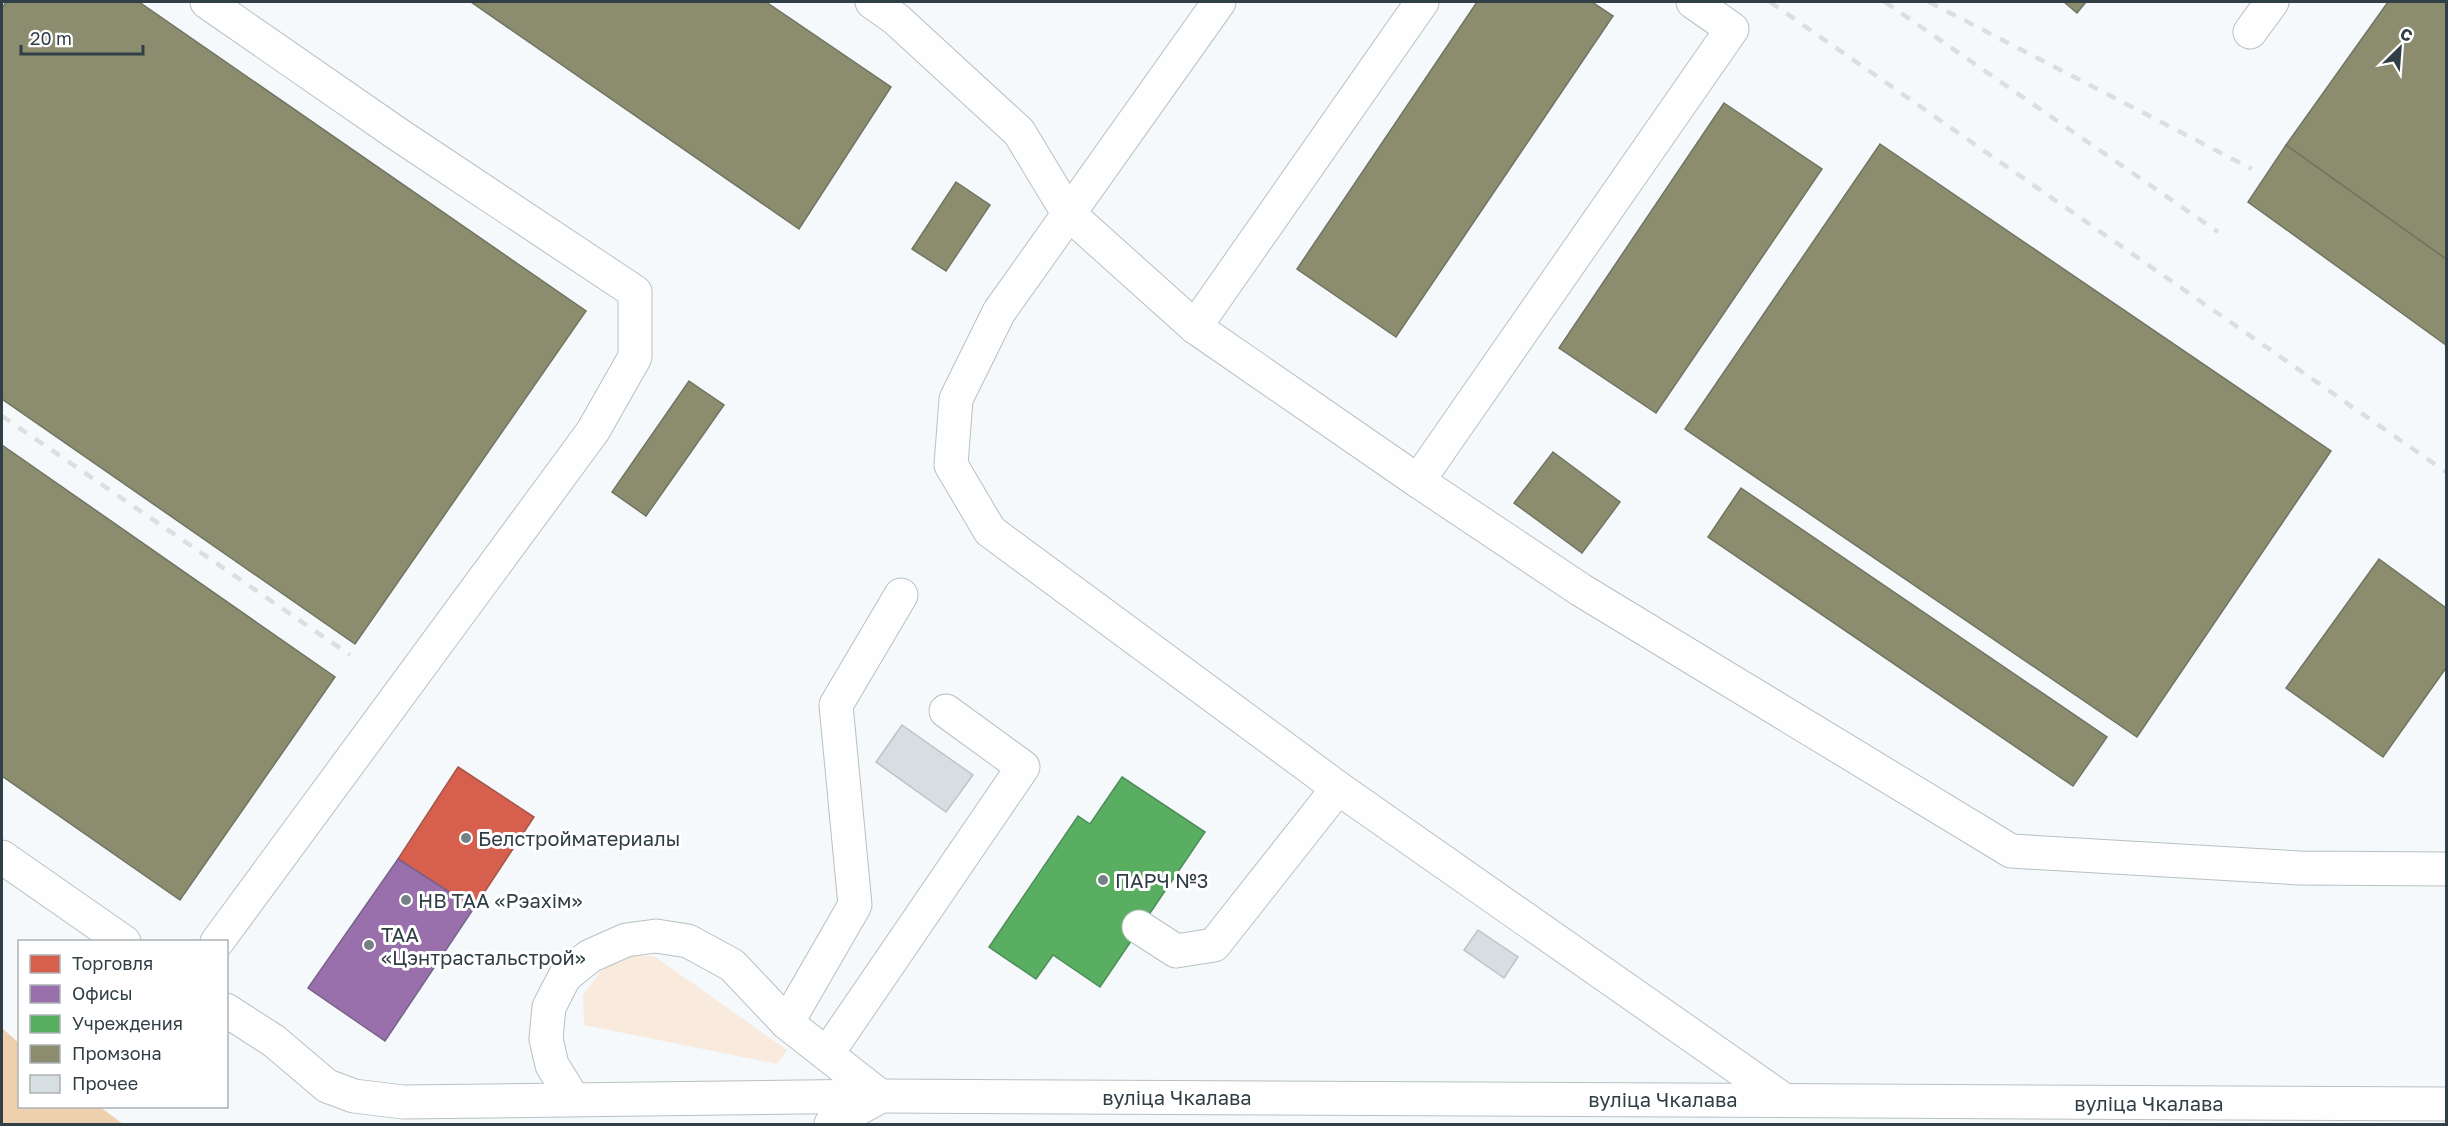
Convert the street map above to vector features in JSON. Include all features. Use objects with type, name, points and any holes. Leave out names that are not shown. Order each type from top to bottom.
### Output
[{"type":"street","points":[[207,2],[399,135],[635,292],[635,357],[593,432],[218,940]]},
{"type":"street","points":[[872,2],[896,19],[1019,132],[1068,213],[1196,327],[1418,482],[1581,590],[2011,851],[2300,868],[2446,869]]},
{"type":"street","points":[[1219,2],[999,312],[956,399],[951,465],[990,531],[1338,788],[1784,1100]]},
{"type":"street","points":[[1196,327],[1422,2]]},
{"type":"street","points":[[1418,482],[1732,29],[1693,2]]},
{"type":"street","points":[[2250,32],[2272,2]]},
{"type":"street","points":[[787,1023],[855,905],[836,705],[901,595]]},
{"type":"street","points":[[827,1054],[1023,767],[946,711]]},
{"type":"street","points":[[1139,927],[1176,951],[1214,945],[1338,788]]},
{"type":"street","points":[[2,857],[121,940]]},
{"type":"street","points":[[573,1099],[552,1065],[546,1039],[549,1007],[565,976],[590,956],[626,940],[656,936],[688,941],[732,965],[787,1023],[880,1096],[831,1125]]},
{"type":"street","name":"вуліца Чкалава","points":[[228,1011],[274,1041],[327,1086],[354,1096],[403,1102],[880,1096],[1317,1111],[1784,1100],[1875,1113],[2446,1104]]},
{"type":"shaded area","points":[[624,956],[654,956],[787,1050],[777,1064],[584,1025],[583,995],[600,972]]},
{"type":"shaded area","points":[[2,1028],[18,1042],[18,1108],[101,1108],[123,1124],[2,1124]]},
{"type":"building: Торговля","name":"Белстройматериалы","points":[[458,767],[534,817],[474,908],[398,859]]},
{"type":"building: Офисы","points":[[398,859],[474,908],[385,1041],[308,988]]},
{"type":"building: Учреждения","name":"ПАРЧ №3","points":[[1122,777],[1205,832],[1100,987],[1053,955],[1036,979],[989,947],[1078,816],[1090,824]]},
{"type":"building: Промзона","points":[[6,2],[139,2],[586,311],[355,644],[2,399],[2,8]]},
{"type":"building: Промзона","points":[[471,2],[766,2],[891,87],[799,229]]},
{"type":"building: Промзона","points":[[1477,2],[1592,2],[1613,16],[1396,337],[1297,269]]},
{"type":"building: Промзона","points":[[2064,2],[2086,2],[2077,13]]},
{"type":"building: Промзона","points":[[2388,2],[2446,2],[2446,259],[2286,145]]},
{"type":"building: Промзона","points":[[1724,103],[1822,169],[1656,413],[1559,348]]},
{"type":"building: Промзона","points":[[1880,144],[2331,451],[2137,737],[1685,429]]},
{"type":"building: Промзона","points":[[2286,145],[2446,259],[2446,345],[2248,202]]},
{"type":"building: Промзона","points":[[956,182],[990,205],[946,271],[912,249]]},
{"type":"building: Промзона","points":[[689,381],[724,405],[646,516],[612,492]]},
{"type":"building: Промзона","points":[[2,445],[335,677],[180,900],[2,776]]},
{"type":"building: Промзона","points":[[1553,452],[1620,502],[1582,553],[1514,503]]},
{"type":"building: Промзона","points":[[1741,488],[2107,737],[2073,786],[1708,537]]},
{"type":"building: Промзона","points":[[2379,559],[2446,608],[2446,668],[2383,757],[2286,688]]},
{"type":"building: Прочее","points":[[902,725],[973,775],[946,812],[876,762]]},
{"type":"building: Прочее","points":[[1478,930],[1518,957],[1504,978],[1464,950]]},
{"type":"railway","points":[[1770,2],[2446,472]]},
{"type":"railway","points":[[1885,2],[2218,232]]},
{"type":"railway","points":[[1929,2],[2252,169]]},
{"type":"railway","points":[[2,416],[350,655]]},
{"type":"place","name":"Белстройматериалы","points":[[466,838]]},
{"type":"place","name":"ПАРЧ №3","points":[[1103,880]]},
{"type":"place","name":"НВ ТАА «Рэахім»","points":[[406,900]]},
{"type":"place","name":"ТАА «Цэнтрастальстрой»","points":[[369,945]]}]
